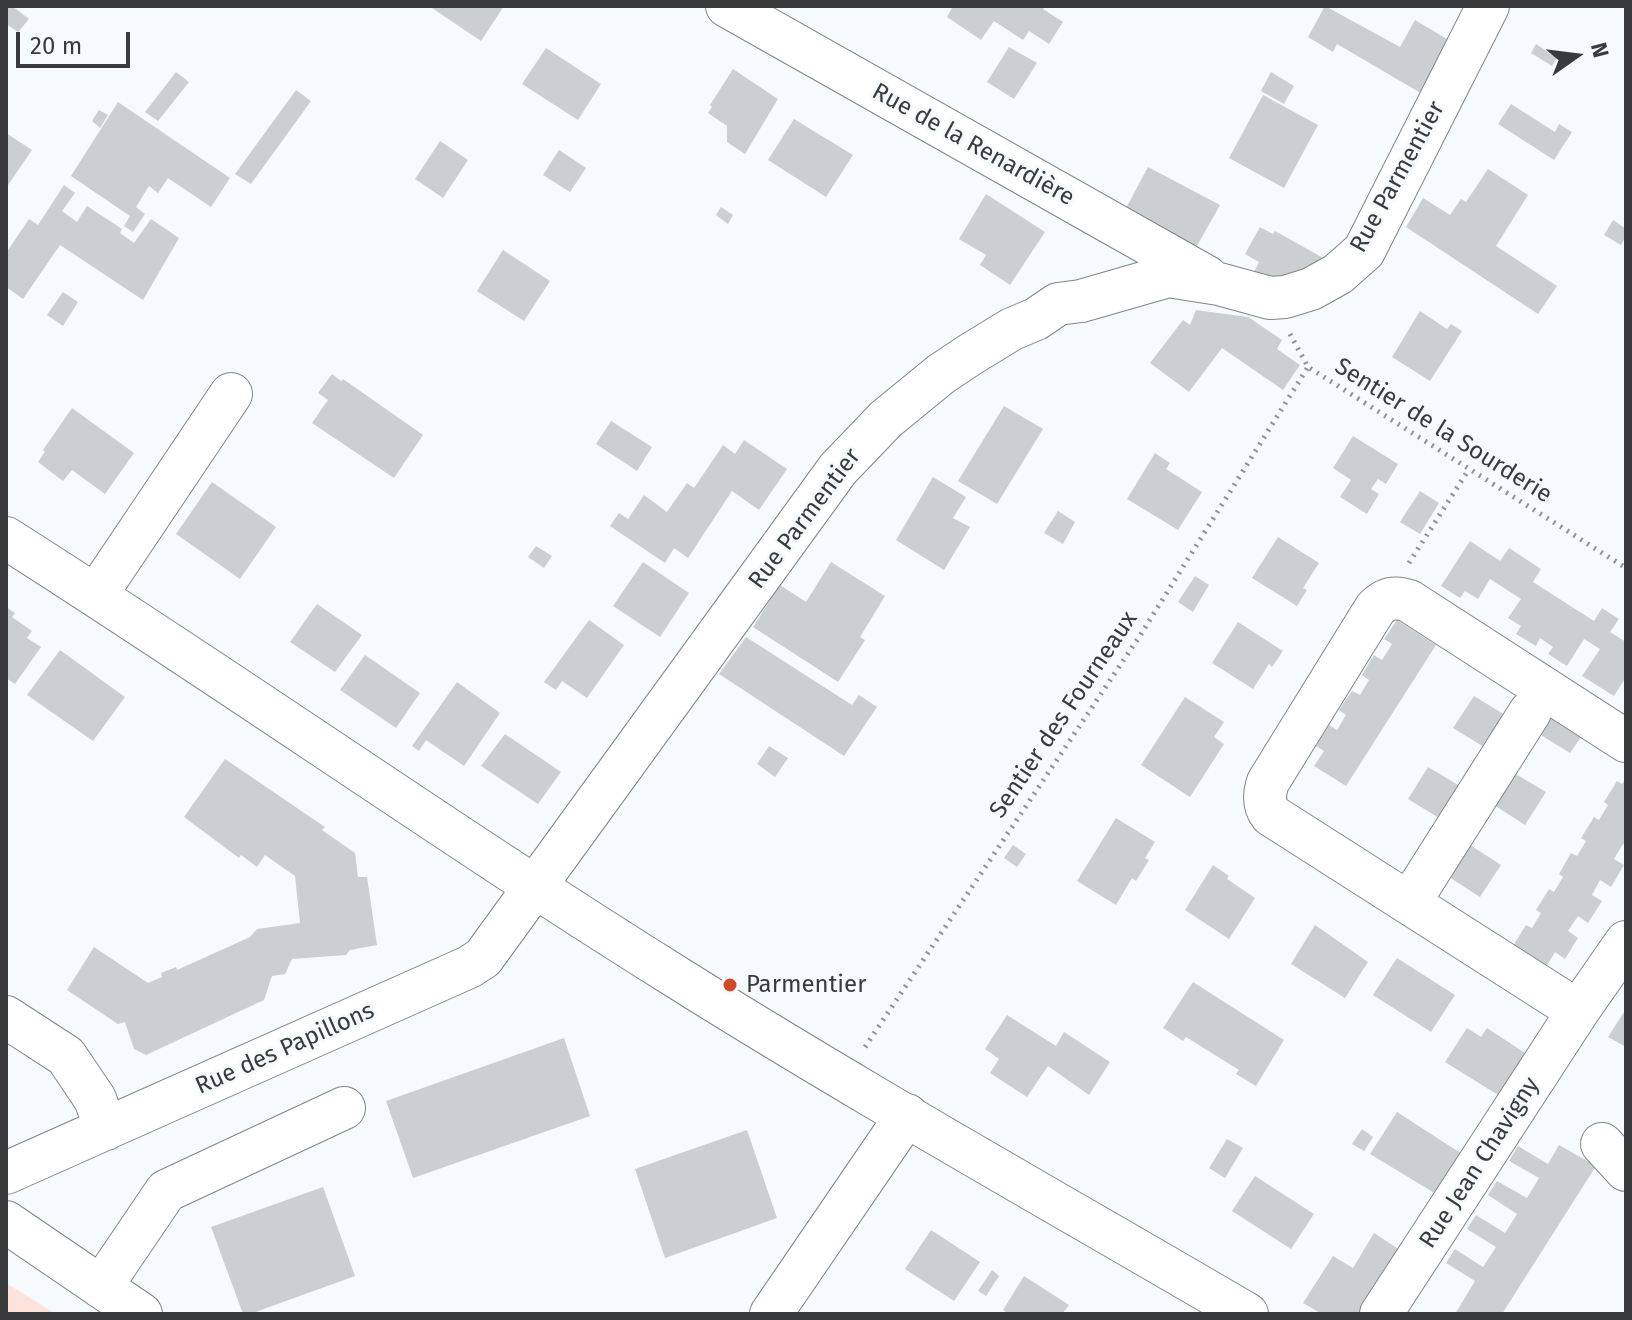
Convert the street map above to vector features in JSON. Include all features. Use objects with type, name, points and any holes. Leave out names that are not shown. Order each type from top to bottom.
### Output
[{"type":"street","name":"Rue de la Renardière","points":[[727,6],[1219,284]]},
{"type":"street","name":"Rue Parmentier","points":[[535,887],[838,469],[886,419],[916,393],[971,354],[1058,304],[1081,301],[1168,276],[1219,284],[1270,298],[1285,297],[1311,289],[1338,274],[1364,251],[1488,6]]},
{"type":"street","points":[[96,595],[231,394]]},
{"type":"street","points":[[6,538],[535,887],[685,982],[844,1079],[1247,1314]]},
{"type":"street","points":[[1578,1011],[1271,815],[1265,801],[1268,782],[1375,609],[1381,602],[1399,598],[1409,601],[1626,741]]},
{"type":"street","points":[[1409,903],[1530,712]]},
{"type":"street","name":"Rue des Papillons","points":[[6,1173],[469,967],[483,958],[535,887]]},
{"type":"street","name":"Rue Jean Chavigny","points":[[1381,1314],[1626,942]]},
{"type":"street","points":[[6,1017],[66,1056],[95,1099],[106,1129]]},
{"type":"street","points":[[101,1287],[166,1191],[344,1108]]},
{"type":"street","points":[[771,1314],[907,1115]]},
{"type":"street","points":[[6,1222],[141,1314]]},
{"type":"path","name":"Sentier de la Sourderie","points":[[1270,298],[1308,367],[1626,568]]},
{"type":"path","name":"Sentier des Fourneaux","points":[[844,1079],[1141,634],[1308,367]]},
{"type":"path","points":[[1399,598],[1406,568],[1469,469]]},
{"type":"shaded area","points":[[6,1283],[56,1314],[6,1314]]},
{"type":"building","points":[[6,6],[12,6],[29,19],[18,32],[6,24]]},
{"type":"building","points":[[429,6],[504,6],[481,41]]},
{"type":"building","points":[[953,6],[1045,6],[1043,9],[1063,22],[1049,44],[1029,31],[1023,40],[994,21],[981,40],[947,17]]},
{"type":"building","points":[[1325,6],[1400,47],[1415,20],[1452,42],[1424,95],[1337,44],[1333,52],[1308,37]]},
{"type":"building","points":[[1536,44],[1557,58],[1552,66],[1531,53]]},
{"type":"building","points":[[1009,47],[1037,63],[1014,99],[987,82]]},
{"type":"building","points":[[546,48],[601,84],[578,120],[522,84]]},
{"type":"building","points":[[733,69],[778,99],[745,154],[727,142],[727,126],[708,113]]},
{"type":"building","points":[[176,72],[189,82],[158,121],[145,112]]},
{"type":"building","points":[[1271,72],[1294,86],[1284,104],[1261,91]]},
{"type":"building","points":[[296,90],[311,101],[251,184],[235,174]]},
{"type":"building","points":[[1263,95],[1318,125],[1284,188],[1229,158]]},
{"type":"building","points":[[118,102],[230,178],[211,207],[168,178],[158,193],[149,186],[136,207],[145,214],[133,232],[124,226],[130,216],[71,176]]},
{"type":"building","points":[[1511,104],[1555,132],[1559,124],[1572,132],[1554,160],[1498,124]]},
{"type":"building","points":[[99,110],[108,115],[100,128],[92,121]]},
{"type":"building","points":[[794,119],[853,155],[826,197],[768,160]]},
{"type":"building","points":[[6,133],[32,150],[6,188]]},
{"type":"building","points":[[440,141],[468,160],[443,198],[415,179]]},
{"type":"building","points":[[559,150],[586,168],[570,192],[543,175]]},
{"type":"building","points":[[1148,167],[1220,205],[1197,246],[1125,210]]},
{"type":"building","points":[[1488,169],[1528,195],[1496,246],[1557,286],[1538,314],[1406,227],[1423,198],[1450,215],[1461,199],[1466,202]]},
{"type":"building","points":[[64,185],[75,193],[62,211],[77,222],[87,206],[122,229],[120,233],[134,243],[151,219],[179,238],[143,300],[60,245],[23,299],[6,287],[6,253],[29,219],[38,225]]},
{"type":"building","points":[[986,194],[1045,232],[1010,285],[980,265],[986,255],[959,239]]},
{"type":"building","points":[[721,207],[733,215],[728,224],[716,215]]},
{"type":"building","points":[[1613,220],[1626,229],[1621,245],[1604,235]]},
{"type":"building","points":[[1260,227],[1273,234],[1275,231],[1325,259],[1276,281],[1253,274],[1259,262],[1245,254]]},
{"type":"building","points":[[503,250],[550,281],[524,321],[477,291]]},
{"type":"building","points":[[63,292],[78,302],[63,326],[47,315]]},
{"type":"building","points":[[1196,310],[1248,317],[1282,340],[1277,349],[1300,365],[1283,390],[1222,348],[1189,392],[1150,363],[1183,320],[1190,325]]},
{"type":"building","points":[[1420,311],[1447,329],[1451,324],[1462,331],[1430,381],[1392,357]]},
{"type":"building","points":[[332,374],[423,435],[394,478],[312,423],[328,400],[318,393]]},
{"type":"building","points":[[1004,406],[1043,429],[997,504],[958,481]]},
{"type":"building","points":[[72,408],[134,453],[105,494],[72,470],[63,481],[38,462]]},
{"type":"building","points":[[611,421],[652,447],[637,471],[596,444]]},
{"type":"building","points":[[1353,436],[1398,464],[1386,484],[1378,479],[1371,489],[1379,494],[1367,514],[1340,497],[1351,480],[1333,468]]},
{"type":"building","points":[[744,440],[787,469],[759,510],[732,491],[688,558],[674,548],[665,563],[610,526],[619,513],[628,519],[644,495],[667,512],[687,483],[694,488],[723,445],[735,454]]},
{"type":"building","points":[[1155,453],[1170,463],[1166,469],[1202,492],[1178,530],[1127,499]]},
{"type":"building","points":[[933,477],[966,497],[953,518],[970,527],[944,570],[896,540]]},
{"type":"building","points":[[212,482],[276,527],[240,579],[176,534]]},
{"type":"building","points":[[1420,491],[1439,503],[1420,534],[1400,522]]},
{"type":"building","points":[[1058,511],[1075,522],[1063,544],[1044,533]]},
{"type":"building","points":[[1278,537],[1319,563],[1303,588],[1307,590],[1297,606],[1252,578]]},
{"type":"building","points":[[1470,541],[1500,561],[1509,548],[1541,569],[1533,582],[1594,621],[1602,608],[1619,619],[1610,632],[1626,642],[1626,677],[1614,696],[1582,676],[1600,649],[1584,639],[1567,666],[1548,654],[1553,647],[1540,638],[1536,646],[1516,634],[1521,626],[1508,618],[1521,599],[1490,579],[1478,599],[1465,591],[1460,598],[1441,586]]},
{"type":"building","points":[[536,546],[552,556],[544,568],[528,557]]},
{"type":"building","points":[[643,562],[689,593],[660,637],[613,606]]},
{"type":"building","points":[[831,562],[885,596],[860,637],[865,640],[838,682],[753,627],[780,585],[806,602]]},
{"type":"building","points":[[1195,576],[1209,585],[1193,612],[1178,602]]},
{"type":"building","points":[[317,604],[362,635],[335,672],[290,642]]},
{"type":"building","points":[[6,607],[15,613],[12,617],[32,631],[27,638],[41,647],[15,684],[6,678]]},
{"type":"building","points":[[589,620],[624,645],[587,698],[562,681],[556,690],[544,682]]},
{"type":"building","points":[[1397,620],[1436,645],[1346,786],[1314,766],[1324,751],[1316,746],[1329,725],[1337,730],[1346,715],[1339,710],[1352,691],[1360,695],[1369,680],[1362,675],[1374,655],[1382,660],[1392,644],[1384,639]]},
{"type":"building","points":[[1238,622],[1283,651],[1272,667],[1269,664],[1253,689],[1212,663]]},
{"type":"building","points":[[746,637],[852,705],[859,695],[877,707],[844,756],[719,674]]},
{"type":"building","points":[[60,650],[125,697],[93,741],[27,695]]},
{"type":"building","points":[[365,655],[420,693],[396,728],[340,690]]},
{"type":"building","points":[[457,682],[500,713],[464,766],[426,740],[419,751],[412,746]]},
{"type":"building","points":[[1474,696],[1505,715],[1484,747],[1453,728]]},
{"type":"building","points":[[1185,697],[1224,722],[1214,737],[1224,744],[1190,797],[1141,765]]},
{"type":"building","points":[[1550,717],[1581,737],[1570,753],[1539,734]]},
{"type":"building","points":[[505,734],[561,772],[538,804],[481,766]]},
{"type":"building","points":[[769,746],[788,758],[775,777],[757,764]]},
{"type":"building","points":[[225,759],[325,827],[322,830],[355,853],[358,877],[367,877],[377,945],[350,950],[346,955],[292,959],[285,974],[272,976],[264,1000],[146,1055],[134,1049],[125,1022],[118,1024],[67,990],[94,947],[148,983],[162,977],[161,973],[176,967],[177,970],[250,937],[257,929],[300,923],[295,876],[265,855],[257,867],[241,855],[239,858],[184,817]]},
{"type":"building","points":[[1428,767],[1460,786],[1439,818],[1408,799]]},
{"type":"building","points":[[1514,773],[1546,792],[1525,825],[1494,805]]},
{"type":"building","points":[[1626,778],[1626,846],[1623,844],[1614,859],[1624,865],[1611,887],[1600,880],[1592,895],[1602,901],[1588,923],[1578,916],[1568,931],[1578,938],[1565,959],[1555,952],[1546,967],[1513,946],[1526,925],[1532,928],[1541,913],[1536,910],[1549,889],[1554,892],[1563,877],[1559,874],[1571,853],[1577,856],[1586,841],[1581,838],[1594,817],[1599,820],[1608,805],[1604,802],[1617,781],[1622,784]]},
{"type":"building","points":[[1116,818],[1155,842],[1145,858],[1149,860],[1136,881],[1132,878],[1116,905],[1077,881]]},
{"type":"building","points":[[1013,845],[1026,854],[1017,867],[1004,858]]},
{"type":"building","points":[[1470,845],[1501,865],[1480,897],[1449,877]]},
{"type":"building","points":[[1213,865],[1255,898],[1229,939],[1185,910]]},
{"type":"building","points":[[1315,925],[1368,962],[1345,998],[1291,964]]},
{"type":"building","points":[[1397,958],[1455,995],[1431,1032],[1373,995]]},
{"type":"building","points":[[1193,982],[1284,1040],[1256,1086],[1236,1074],[1239,1070],[1186,1037],[1183,1041],[1163,1028]]},
{"type":"building","points":[[1626,1009],[1626,1047],[1608,1037]]},
{"type":"building","points":[[1007,1015],[1056,1046],[1064,1032],[1110,1062],[1089,1095],[1048,1066],[1027,1097],[990,1073],[999,1059],[985,1049]]},
{"type":"building","points":[[1467,1028],[1481,1037],[1487,1028],[1525,1053],[1498,1095],[1445,1062]]},
{"type":"building","points":[[564,1038],[590,1116],[413,1178],[386,1101]]},
{"type":"building","points":[[1397,1112],[1462,1154],[1436,1194],[1370,1154]]},
{"type":"building","points":[[1362,1129],[1373,1137],[1364,1151],[1352,1144]]},
{"type":"building","points":[[747,1130],[777,1218],[665,1258],[635,1169]]},
{"type":"building","points":[[1227,1139],[1243,1148],[1225,1178],[1209,1168]]},
{"type":"building","points":[[1559,1145],[1596,1166],[1502,1314],[1455,1314],[1475,1281],[1446,1263],[1455,1249],[1483,1267],[1496,1247],[1467,1229],[1476,1215],[1505,1233],[1517,1214],[1488,1195],[1497,1181],[1527,1198],[1539,1178],[1509,1161],[1518,1146],[1548,1164]]},
{"type":"building","points":[[1255,1176],[1314,1214],[1291,1249],[1232,1211]]},
{"type":"building","points":[[323,1187],[355,1276],[243,1314],[211,1227]]},
{"type":"building","points":[[931,1230],[980,1262],[954,1301],[905,1269]]},
{"type":"building","points":[[1374,1233],[1400,1250],[1361,1312],[1322,1314],[1303,1303],[1333,1256],[1353,1268]]},
{"type":"building","points":[[992,1270],[999,1276],[986,1296],[978,1291]]},
{"type":"building","points":[[1024,1276],[1069,1305],[1062,1314],[1009,1314],[1003,1310]]},
{"type":"place","name":"Parmentier","points":[[730,985]]}]
